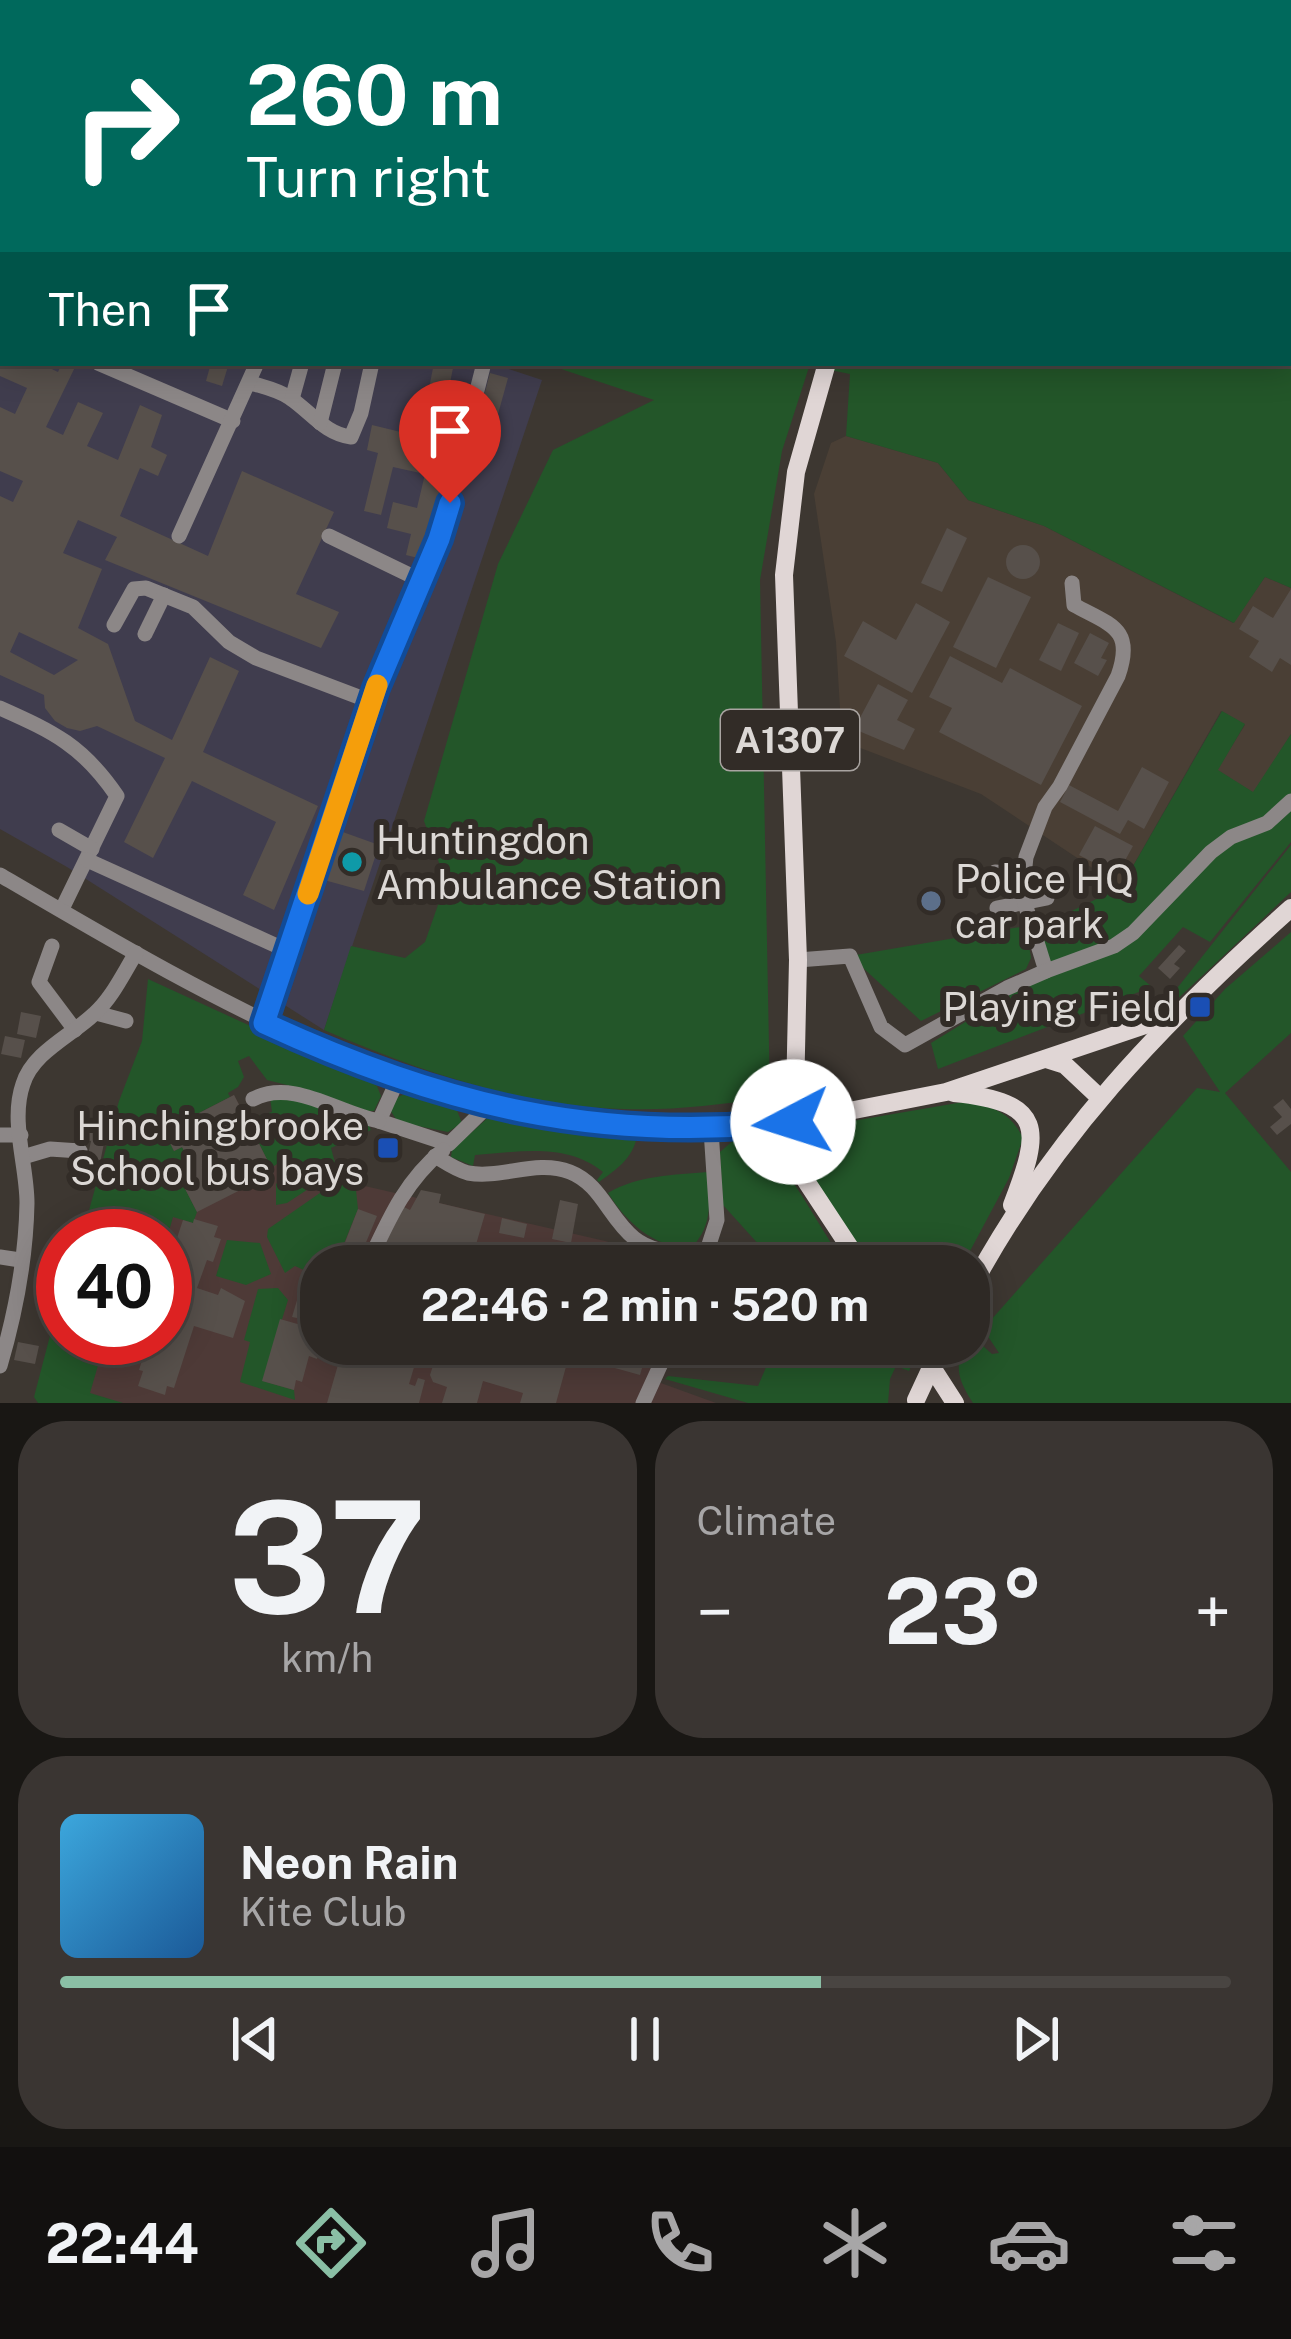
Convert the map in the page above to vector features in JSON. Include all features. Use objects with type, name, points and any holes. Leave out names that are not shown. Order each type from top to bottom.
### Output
[{"type":"main road","name":"A1307","points":[[826,366],[796,472],[784,574],[798,960],[793,1122],[806,1181],[848,1245]]},
{"type":"main road","points":[[990,1254],[1099,1097],[1175,1016],[1290,910]]},
{"type":"main road","points":[[793,1122],[946,1092],[1175,1016]]},
{"type":"main road","points":[[1046,1059],[1065,1065],[1099,1097]]},
{"type":"main road","points":[[946,1092],[1008,1102],[1028,1126],[1031,1156],[1002,1232]]},
{"type":"main road","points":[[931,1365],[955,1403]]},
{"type":"main road","points":[[916,1402],[933,1365]]},
{"type":"street","points":[[105,366],[233,421]]},
{"type":"street","points":[[179,536],[256,366]]},
{"type":"street","points":[[292,399],[301,366]]},
{"type":"street","points":[[320,423],[334,366]]},
{"type":"street","points":[[251,382],[292,399],[328,431],[350,437],[371,366]]},
{"type":"street","points":[[264,1023],[372,702],[439,539],[483,366]]},
{"type":"street","points":[[329,536],[422,581]]},
{"type":"street","points":[[1046,971],[1025,904],[1024,874],[1031,838],[1126,655],[1117,628],[1074,605],[1072,584]]},
{"type":"street","points":[[114,625],[140,586],[199,611],[229,642],[256,658],[372,702]]},
{"type":"street","points":[[145,634],[164,596]]},
{"type":"street","points":[[0,708],[61,735],[82,752],[117,796],[62,909]]},
{"type":"street","points":[[798,960],[850,956],[881,1027],[905,1045],[1007,988],[1114,946],[1133,933],[1211,852],[1231,836],[1267,823],[1291,801]]},
{"type":"street","points":[[59,830],[89,854],[289,951]]},
{"type":"street","points":[[995,872],[1024,874]]},
{"type":"street","points":[[0,875],[264,1023],[398,1079],[489,1105],[591,1124],[711,1130],[793,1122]]},
{"type":"street","points":[[997,908],[1047,898]]},
{"type":"street","points":[[52,946],[39,982],[75,1030]]},
{"type":"street","points":[[0,1366],[13,1324],[27,1205],[20,1101],[30,1070],[96,1013],[136,953]]},
{"type":"street","points":[[96,1013],[126,1021]]},
{"type":"street","points":[[379,1121],[398,1079]]},
{"type":"street","points":[[253,1099],[275,1092],[305,1095],[351,1116],[449,1144]]},
{"type":"street","points":[[377,1245],[401,1194],[489,1105]]},
{"type":"street","points":[[753,1126],[775,1142],[806,1181]]},
{"type":"street","points":[[709,1245],[717,1220],[711,1130]]},
{"type":"street","points":[[0,1135],[21,1135]]},
{"type":"street","points":[[23,1156],[50,1149],[80,1151]]},
{"type":"street","points":[[435,1156],[472,1174],[541,1167],[569,1171],[599,1192],[634,1239],[647,1245]]},
{"type":"street","points":[[0,1257],[20,1260]]},
{"type":"street","points":[[643,1403],[660,1365]]},
{"type":"shaded area","points":[[0,366],[500,366],[542,380],[324,1030],[0,829]]},
{"type":"shaded area","points":[[846,436],[938,463],[968,500],[1044,526],[1233,623],[1265,577],[1291,588],[1291,734],[1254,793],[1217,770],[1245,725],[1221,711],[1121,887],[981,794],[842,741],[836,642],[814,494],[831,443]]},
{"type":"shaded area","points":[[234,1095],[247,1119],[330,1149],[341,1176],[356,1184],[619,1245],[300,1245],[300,1365],[653,1365],[647,1378],[716,1403],[80,1403],[91,1365],[192,1365],[192,1209],[164,1209],[164,1131]]},
{"type":"green space","points":[[552,366],[809,367],[782,451],[760,580],[770,1098],[642,1109],[585,1107],[470,1084],[324,1030],[351,946],[405,958],[425,942],[446,882],[424,821],[498,564],[553,450],[654,400]]},
{"type":"green space","points":[[832,366],[1291,366],[1291,588],[1265,577],[1234,623],[1044,526],[968,500],[938,463],[846,436],[850,374],[830,370]]},
{"type":"green space","points":[[1222,711],[1245,724],[1218,770],[1253,792],[1291,734],[1291,842],[1210,942],[1183,927],[1139,976],[1152,987],[938,1069],[931,1043],[1024,986],[1051,975],[1035,929],[1121,887]]},
{"type":"green space","points":[[1291,845],[1291,892],[1169,1007],[1117,1027],[1115,1019],[1174,992]]},
{"type":"green space","points":[[1026,926],[1031,958],[1026,969],[921,1021],[850,956]]},
{"type":"green space","points":[[1291,932],[1291,1033],[1225,1093],[1291,1172],[1291,1403],[973,1403],[959,1365],[990,1365],[990,1352],[999,1353],[990,1340],[990,1321],[1197,1088],[1220,1092],[1183,1036],[1225,989]]},
{"type":"green space","points":[[148,979],[366,1079],[377,1086],[381,1096],[374,1111],[355,1111],[311,1091],[267,1080],[249,1056],[238,1061],[244,1077],[228,1093],[230,1097],[164,1131],[174,1151],[182,1147],[195,1171],[180,1179],[197,1212],[193,1223],[192,1209],[89,1209],[119,1101],[142,1041]]},
{"type":"green space","points":[[409,1092],[456,1108],[462,1123],[448,1132],[398,1122],[390,1110],[396,1098]]},
{"type":"green space","points":[[270,1097],[309,1103],[371,1130],[331,1148],[337,1170],[287,1203],[276,1205],[276,1184],[284,1177],[284,1169],[277,1164],[271,1168],[247,1119],[272,1112]]},
{"type":"green space","points":[[969,1101],[1001,1113],[1023,1138],[1009,1178],[973,1245],[854,1245],[818,1188],[809,1148],[815,1135],[835,1124]]},
{"type":"green space","points":[[492,1114],[637,1137],[628,1157],[599,1182],[603,1172],[558,1153],[475,1155],[473,1166],[451,1157],[452,1150]]},
{"type":"green space","points":[[752,1137],[777,1160],[833,1245],[759,1245],[723,1205],[720,1152],[735,1139]]},
{"type":"green space","points":[[708,1172],[707,1221],[694,1245],[654,1239],[608,1193],[669,1175]]},
{"type":"green space","points":[[343,1177],[356,1190],[358,1209],[343,1245],[300,1245],[300,1268],[295,1266],[285,1273],[267,1237],[268,1229]]},
{"type":"green space","points":[[227,1240],[260,1243],[271,1274],[246,1285],[216,1276]]},
{"type":"green space","points":[[278,1288],[288,1300],[263,1381],[294,1390],[295,1400],[240,1382],[250,1342],[244,1340],[258,1289]]},
{"type":"green space","points":[[42,1365],[98,1365],[90,1393],[123,1403],[38,1403],[34,1397]]},
{"type":"green space","points":[[767,1365],[912,1365],[909,1371],[896,1366],[888,1403],[748,1403],[665,1379],[758,1386]]},
{"type":"building","points":[[0,366],[45,366],[58,372],[61,366],[76,366],[46,427],[63,435],[78,402],[103,413],[87,446],[118,460],[140,405],[162,415],[151,447],[167,455],[158,476],[140,468],[120,516],[208,556],[242,471],[334,512],[296,594],[339,612],[321,648],[105,560],[117,537],[78,520],[63,553],[102,569],[78,628],[108,644],[135,721],[172,740],[210,657],[239,671],[203,752],[318,806],[274,910],[243,895],[276,822],[192,781],[153,858],[124,842],[165,758],[97,726],[80,731],[67,728],[45,708],[44,695],[0,675],[0,496],[13,502],[23,481],[0,471],[0,407],[15,414],[27,388],[0,376]],"holes":[[[19,632],[78,660],[54,675],[10,652]]]},
{"type":"building","points":[[210,366],[228,366],[222,386],[206,381]]},
{"type":"building","points":[[433,366],[453,366],[441,428],[422,424]]},
{"type":"building","points":[[490,373],[508,378],[495,425],[478,419]]},
{"type":"building","points":[[372,425],[458,446],[430,561],[406,555],[411,534],[387,528],[393,502],[417,508],[425,474],[393,467],[381,515],[364,511],[378,453],[367,450]]},
{"type":"building","points":[[947,528],[967,538],[942,592],[921,583]]},
{"type":"building","points":[[1023,545],[1035,550],[1040,562],[1035,574],[1023,579],[1011,574],[1006,562],[1011,550]]},
{"type":"building","points":[[988,577],[1031,597],[996,668],[953,647]]},
{"type":"building","points":[[1291,589],[1291,665],[1280,658],[1272,672],[1249,657],[1259,641],[1239,629],[1253,606],[1273,618]]},
{"type":"building","points":[[916,603],[950,622],[912,693],[844,656],[863,621],[896,640]]},
{"type":"building","points":[[1058,623],[1079,633],[1061,671],[1039,660]]},
{"type":"building","points":[[1090,633],[1109,643],[1098,676],[1074,663]]},
{"type":"building","points":[[950,656],[1002,683],[1010,668],[1082,706],[1041,785],[939,732],[952,708],[929,697]]},
{"type":"building","points":[[878,684],[908,700],[897,720],[915,729],[904,750],[854,729]]},
{"type":"building","points":[[1142,767],[1169,782],[1144,829],[1128,820],[1120,834],[1060,802],[1069,785],[1118,811]]},
{"type":"building","points":[[1095,826],[1133,846],[1117,875],[1079,855]]},
{"type":"building","name":"Huntingdon Ambulance Station","points":[[340,831],[379,845],[364,891],[324,880]]},
{"type":"building","points":[[1179,945],[1186,951],[1174,964],[1180,968],[1170,979],[1158,968]]},
{"type":"building","points":[[21,1012],[41,1016],[36,1038],[17,1034]]},
{"type":"building","points":[[5,1036],[25,1040],[21,1058],[1,1054]]},
{"type":"building","points":[[234,1095],[274,1173],[197,1212],[180,1179],[195,1171],[182,1147],[174,1151],[164,1131]]},
{"type":"building","points":[[1283,1099],[1291,1109],[1291,1124],[1277,1135],[1270,1127],[1282,1117],[1273,1107]]},
{"type":"building","points":[[84,1129],[106,1133],[100,1163],[87,1160],[91,1141],[82,1139]]},
{"type":"building","points":[[421,1190],[441,1194],[439,1203],[485,1214],[476,1245],[381,1245],[400,1205],[410,1210]]},
{"type":"building","points":[[560,1200],[578,1204],[571,1243],[552,1239]]},
{"type":"building","points":[[358,1209],[377,1216],[365,1245],[344,1245]]},
{"type":"building","points":[[502,1218],[527,1224],[524,1238],[499,1233]]},
{"type":"building","points":[[194,1219],[218,1226],[214,1237],[221,1239],[197,1288],[218,1295],[221,1288],[245,1301],[233,1338],[194,1326],[192,1332]]},
{"type":"building","points":[[298,1297],[300,1298],[300,1319],[292,1317]]},
{"type":"building","points":[[280,1319],[300,1325],[300,1365],[307,1365],[294,1390],[262,1381]]},
{"type":"building","points":[[18,1342],[36,1345],[35,1364],[14,1360]]},
{"type":"building","points":[[141,1365],[181,1365],[174,1388],[167,1386],[165,1395],[138,1386],[143,1371]]},
{"type":"building","points":[[338,1365],[415,1365],[409,1384],[415,1386],[418,1378],[425,1380],[419,1403],[327,1403]]},
{"type":"building","points":[[433,1365],[566,1365],[556,1403],[520,1403],[523,1393],[483,1381],[477,1403],[442,1403],[447,1387],[433,1382]]},
{"type":"building","points":[[604,1365],[643,1365],[640,1375]]},
{"type":"slow traffic","points":[[308,894],[377,685]]},
{"type":"place","name":"Huntingdon Ambulance Station","points":[[352,862]]},
{"type":"place","name":"Police HQ car park","points":[[931,901]]},
{"type":"place","name":"Playing Field","points":[[1200,1007]]},
{"type":"place","name":"Hinchingbrooke School bus bays","points":[[388,1148]]},
{"type":"route","points":[[450,503],[376,688],[264,1023],[398,1079],[450,1095],[591,1124],[686,1131],[793,1122]]}]
